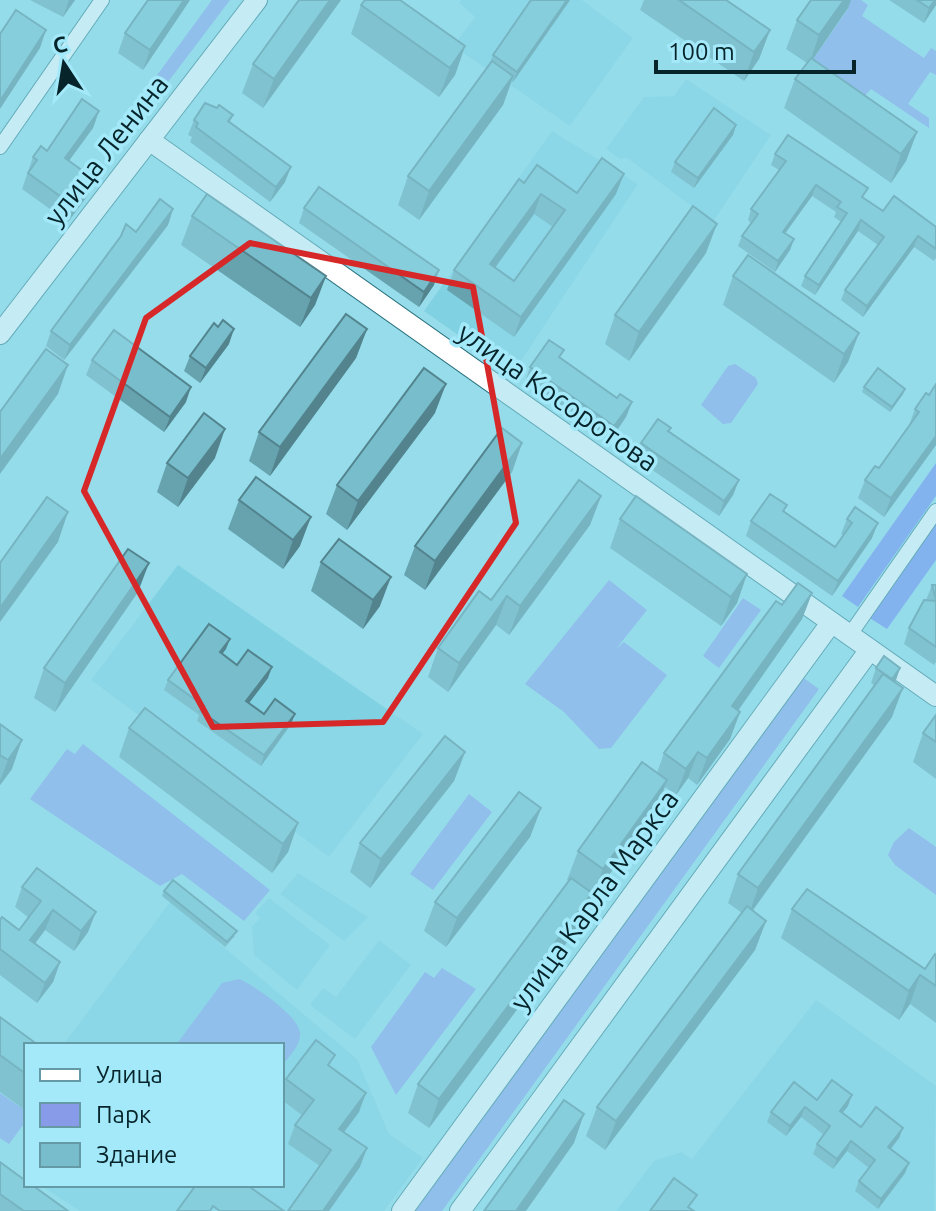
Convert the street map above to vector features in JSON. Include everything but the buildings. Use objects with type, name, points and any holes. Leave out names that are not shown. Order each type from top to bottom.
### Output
[{"type":"street","points":[[0,147],[102,0]]},
{"type":"street","name":"улица Ленина","points":[[0,334],[257,0]]},
{"type":"street","name":"улица Косоротова","points":[[149,140],[936,696]]},
{"type":"street","points":[[849,636],[936,511]]},
{"type":"street","name":"улица Карла Маркса","points":[[402,1211],[831,623]]},
{"type":"street","points":[[460,1211],[869,651]]},
{"type":"highlighted area","points":[[250,243],[473,287],[516,523],[383,722],[213,727],[84,491],[146,318]]},
{"type":"shaded area","points":[[461,0],[582,0],[633,38],[570,126],[453,46],[475,17],[459,3]]},
{"type":"shaded area","points":[[686,79],[771,135],[713,222],[627,158],[620,159],[606,149],[644,97],[674,96]]},
{"type":"shaded area","points":[[552,131],[638,184],[513,373],[424,311]]},
{"type":"shaded area","points":[[936,463],[936,496],[858,607],[842,596]]},
{"type":"shaded area","points":[[936,521],[936,560],[887,629],[868,617]]},
{"type":"shaded area","points":[[178,565],[423,734],[329,857],[91,680]]},
{"type":"shaded area","points":[[298,873],[368,917],[344,941],[280,894]]},
{"type":"shaded area","points":[[269,898],[330,945],[297,990],[254,955],[252,927],[260,918],[255,913]]},
{"type":"shaded area","points":[[170,902],[357,1059],[389,1134],[423,1158],[384,1211],[80,1211],[43,1187],[284,1187],[284,1043],[64,1043]]},
{"type":"shaded area","points":[[379,940],[411,965],[355,1039],[310,1005],[323,988],[336,997]]},
{"type":"shaded area","points":[[816,1000],[936,1086],[934,1211],[616,1211],[654,1161],[681,1152],[692,1159]]},
{"type":"green space","points":[[212,0],[230,0],[165,86],[155,78]]},
{"type":"green space","points":[[837,0],[861,0],[868,5],[862,16],[924,58],[931,48],[936,51],[936,75],[930,72],[908,104],[929,118],[929,128],[871,89],[862,99],[809,65],[848,9]]},
{"type":"green space","points":[[735,364],[756,378],[758,384],[731,423],[723,424],[701,405],[728,366]]},
{"type":"green space","points":[[609,580],[647,610],[616,649],[624,642],[667,675],[611,748],[599,749],[564,712],[525,684]]},
{"type":"green space","points":[[743,598],[761,610],[719,668],[703,656]]},
{"type":"green space","points":[[802,677],[819,689],[442,1211],[414,1211]]},
{"type":"green space","points":[[83,744],[270,890],[244,921],[182,874],[160,886],[30,799],[67,749],[75,754]]},
{"type":"green space","points":[[469,794],[492,812],[433,890],[410,874]]},
{"type":"green space","points":[[909,828],[936,847],[936,895],[895,865],[888,855],[894,842]]},
{"type":"green space","points":[[442,968],[476,989],[396,1095],[371,1047],[425,972],[434,978]]},
{"type":"green space","points":[[239,979],[275,1002],[292,1018],[298,1026],[299,1042],[284,1064],[284,1043],[177,1043],[222,983]]},
{"type":"green space","points":[[0,1093],[24,1110],[24,1124],[9,1144],[0,1138]]}]
